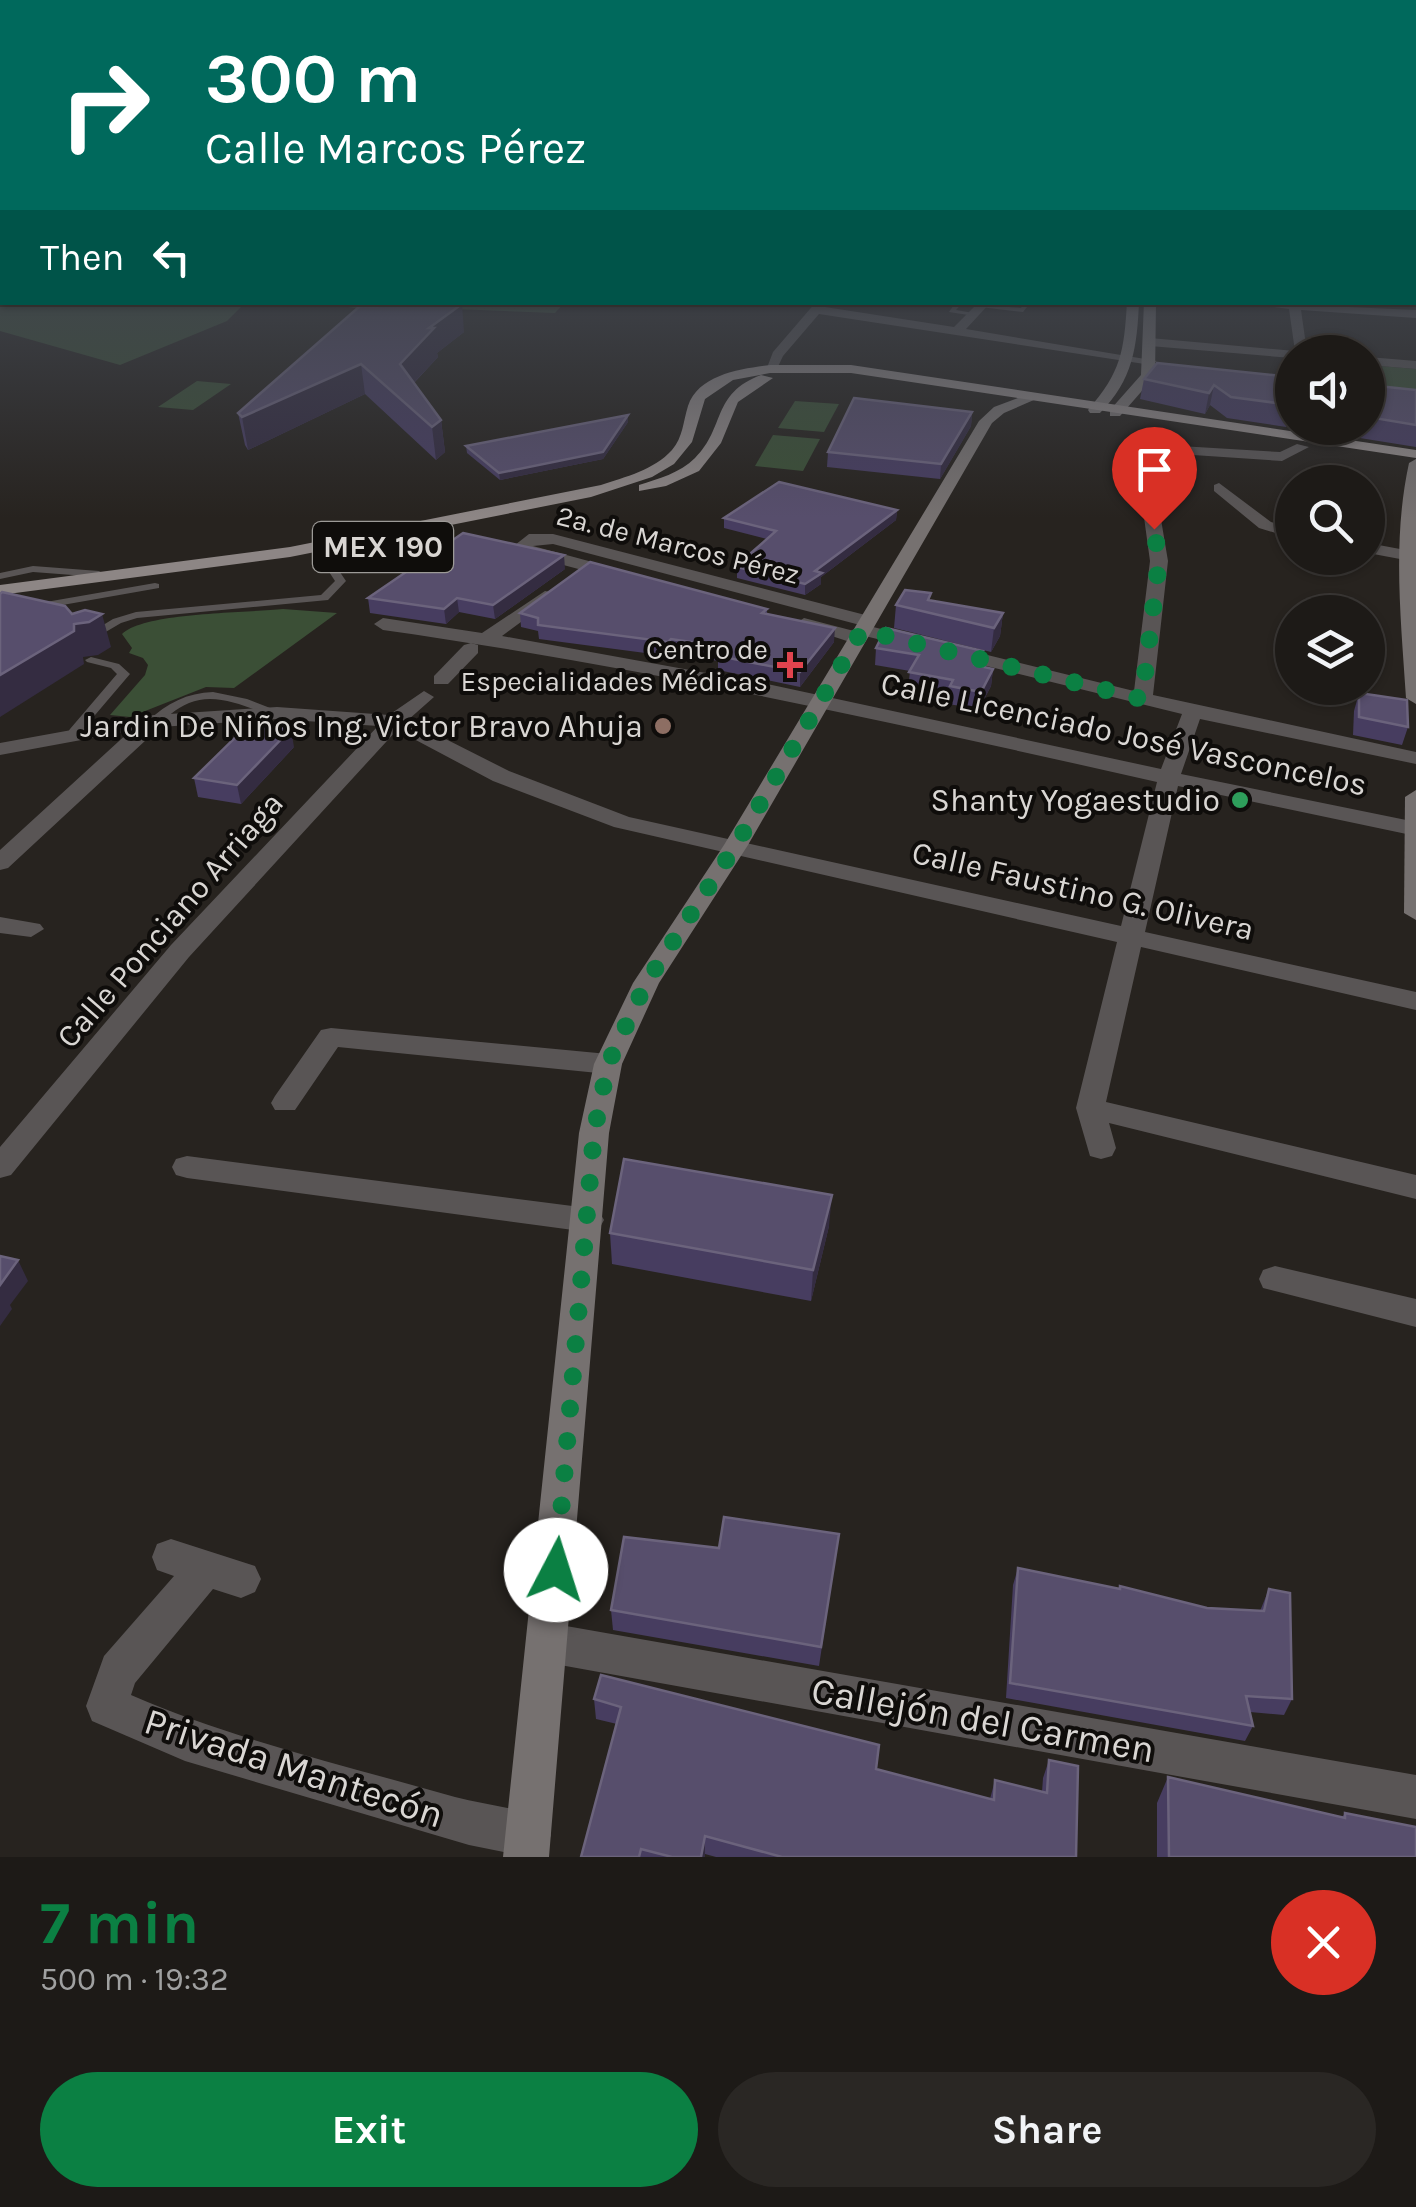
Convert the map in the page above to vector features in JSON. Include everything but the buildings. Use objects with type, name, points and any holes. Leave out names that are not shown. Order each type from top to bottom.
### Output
[{"type":"main road","points":[[771,367],[866,366],[1111,405]]},
{"type":"main road","name":"MEX 190","points":[[3,595],[155,586],[325,558],[566,510],[668,481],[706,456],[733,396],[747,379],[771,367],[851,370],[1030,398]]},
{"type":"main road","name":"MEX 190","points":[[3,595],[98,574],[263,556],[446,523],[617,485],[652,472],[678,453],[690,432],[696,400],[723,379],[843,375],[1111,405],[1416,454]]},
{"type":"main road","name":"MEX 190","points":[[1111,405],[1302,447],[1416,465]]},
{"type":"street","points":[[771,367],[789,345]]},
{"type":"street","points":[[1026,345],[1149,368],[1166,378]]},
{"type":"street","points":[[1111,405],[1127,365],[1129,345]]},
{"type":"street","points":[[1111,405],[1149,368],[1150,345]]},
{"type":"street","points":[[1181,345],[1275,353]]},
{"type":"street","points":[[1385,362],[1416,365]]},
{"type":"street","points":[[527,1846],[594,1133],[608,1064],[646,983],[736,845],[986,421],[999,410],[1030,398]]},
{"type":"street","points":[[1142,699],[1159,561],[1143,459],[1150,451],[1162,449],[1282,458],[1302,447]]},
{"type":"street","points":[[1416,465],[1407,514],[1416,698]]},
{"type":"street","points":[[1219,488],[1255,519],[1275,527]]},
{"type":"street","name":"2a. de Marcos Pérez","points":[[550,538],[717,582],[862,630],[698,596],[573,576],[515,543],[550,538]]},
{"type":"street","points":[[1385,550],[1410,554]]},
{"type":"street","name":"Calle Ponciano Arriaga","points":[[0,1167],[180,951],[394,721],[480,643],[573,576]]},
{"type":"street","name":"Calle Licenciado José Vasconcelos","points":[[383,624],[818,702],[1414,829]]},
{"type":"street","points":[[862,630],[1193,711],[1416,758]]},
{"type":"street","points":[[1101,1148],[1090,1108],[1169,778],[1193,711]]},
{"type":"street","points":[[0,748],[154,720],[277,713],[394,721]]},
{"type":"street","points":[[0,863],[154,720]]},
{"type":"street","name":"Calle Faustino G. Olivera","points":[[394,721],[501,776],[622,822],[1416,1001]]},
{"type":"street","points":[[1416,797],[1416,913]]},
{"type":"street","points":[[0,925],[31,929]]},
{"type":"street","points":[[284,1103],[331,1036],[608,1064]]},
{"type":"street","points":[[1090,1108],[1416,1187]]},
{"type":"street","points":[[186,1167],[588,1220]]},
{"type":"street","points":[[1275,1279],[1416,1313]]},
{"type":"street","name":"Privada Mantecón","points":[[205,1569],[120,1671],[107,1706],[186,1740],[469,1823],[527,1846]]},
{"type":"street","name":"Callejón del Carmen","points":[[549,1643],[1416,1797]]},
{"type":"lane","points":[[84,641],[110,624],[142,614],[324,598],[341,581],[325,558]]},
{"type":"lane","points":[[0,567],[98,574]]},
{"type":"lane","points":[[3,595],[33,569]]},
{"type":"lane","points":[[698,596],[717,582]]},
{"type":"lane","points":[[74,732],[123,677],[120,668],[91,660]]},
{"type":"green space","points":[[48,345],[169,345],[120,365]]},
{"type":"green space","points":[[1385,366],[1416,369],[1416,401],[1385,398]]},
{"type":"green space","points":[[197,381],[231,384],[193,410],[158,407]]},
{"type":"green space","points":[[795,401],[839,404],[824,432],[778,428]]},
{"type":"green space","points":[[773,435],[820,439],[803,471],[755,466]]},
{"type":"green space","points":[[283,609],[337,613],[234,688],[206,687],[130,717],[110,715],[145,675],[148,665],[143,658],[129,653],[132,648],[122,634],[173,617]]},
{"type":"place","name":"Centro de Especialidades Médicas","points":[[790,665]]},
{"type":"place","name":"Jardin De Niños Ing. Victor Bravo Ahuja","points":[[663,726]]},
{"type":"place","name":"Shanty Yogaestudio","points":[[1240,800]]},
{"type":"route","points":[[556,1570],[594,1133],[608,1064],[646,983],[736,845],[862,630],[1142,699],[1159,561],[1154,529]]}]
